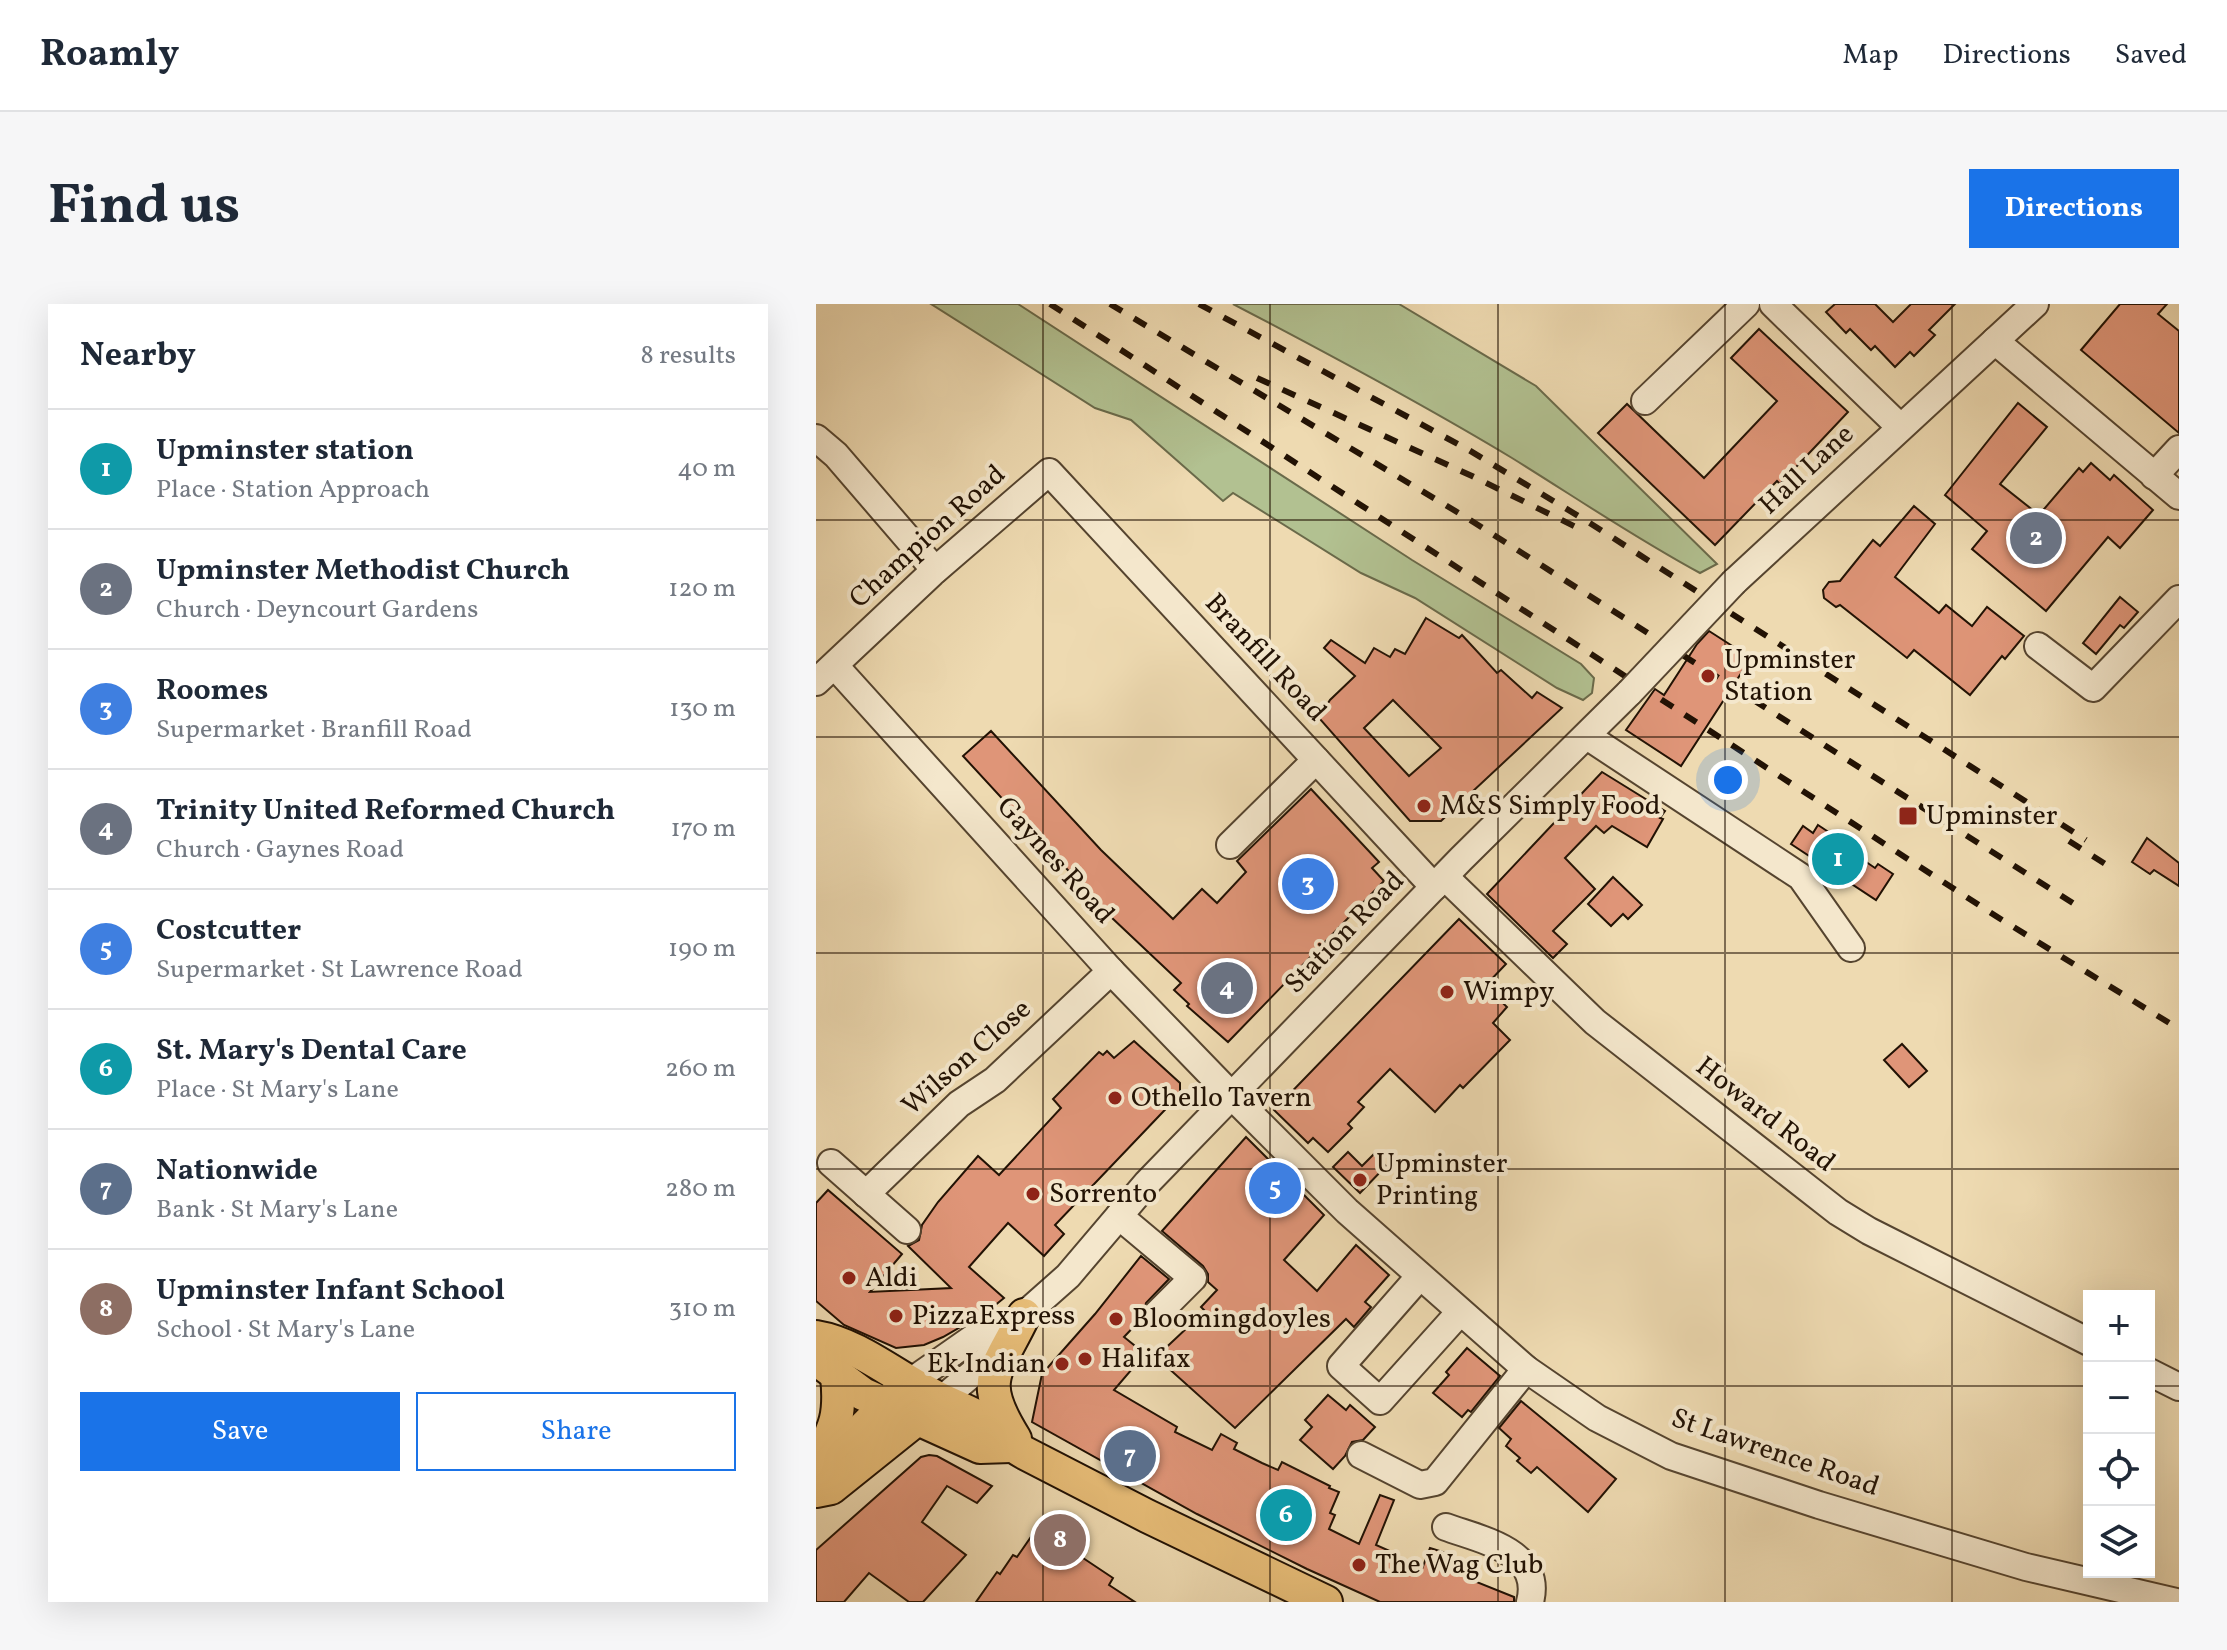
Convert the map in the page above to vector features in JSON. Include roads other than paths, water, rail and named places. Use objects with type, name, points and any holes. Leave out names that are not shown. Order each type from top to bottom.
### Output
[{"type":"main road","points":[[1017,1320],[992,1382],[992,1394],[999,1414],[1017,1449]]},
{"type":"main road","points":[[816,1337],[833,1340],[897,1394],[930,1409],[980,1447],[1017,1449],[1312,1599]]},
{"type":"main road","points":[[827,1367],[863,1394],[897,1394]]},
{"type":"main road","points":[[816,1463],[838,1416],[840,1404],[827,1367]]},
{"type":"main road","points":[[816,1479],[835,1455],[897,1394]]},
{"type":"main road","points":[[816,1491],[831,1488],[930,1409]]},
{"type":"street","points":[[1645,401],[1746,304]]},
{"type":"street","points":[[1773,304],[1900,427]]},
{"type":"street","name":"Hall Lane","points":[[1630,692],[1734,582],[2035,304]]},
{"type":"street","points":[[1995,341],[2179,496]]},
{"type":"street","points":[[816,438],[836,455],[935,570]]},
{"type":"street","points":[[2154,476],[2179,449]]},
{"type":"street","name":"Champion Road","points":[[826,674],[935,570],[1049,472]]},
{"type":"street","name":"Branfill Road","points":[[1049,472],[1316,760],[1439,882]]},
{"type":"street","points":[[2038,646],[2093,688],[2179,599]]},
{"type":"street","name":"Gaynes Road","points":[[826,674],[1231,1095]]},
{"type":"street","name":"Station Road","points":[[930,1409],[979,1368],[1005,1340],[1017,1320],[1068,1276],[1147,1183],[1231,1095],[1630,692]]},
{"type":"street","points":[[1587,736],[1801,877],[1851,948]]},
{"type":"street","points":[[1230,845],[1316,760]]},
{"type":"street","name":"Howard Road","points":[[1439,882],[1595,1022],[1838,1212],[1869,1231],[2083,1339]]},
{"type":"street","name":"Wilson Close","points":[[866,1194],[959,1104],[995,1080],[1111,971]]},
{"type":"street","name":"St Lawrence Road","points":[[1231,1095],[1347,1211],[1460,1312],[1526,1369],[1597,1418],[1671,1456],[1819,1505],[2026,1567],[2176,1602]]},
{"type":"street","points":[[831,1163],[907,1230]]},
{"type":"street","points":[[1119,1216],[1193,1278],[1157,1314]]},
{"type":"street","points":[[1420,1276],[1341,1366],[1380,1401],[1460,1312]]},
{"type":"street","name":"Station Road","points":[[897,1394],[989,1327],[1017,1320]]},
{"type":"street","points":[[1361,1455],[1420,1485],[1435,1482],[1526,1369]]},
{"type":"street","points":[[2155,1375],[2179,1387]]},
{"type":"street","points":[[1446,1527],[1516,1553],[1527,1569],[1531,1584],[1530,1602]]},
{"type":"railway","points":[[1050,304],[1999,918],[2179,1029]]},
{"type":"railway","points":[[1110,304],[1467,518],[2079,907]]},
{"type":"railway","points":[[1199,304],[1467,449],[1585,520],[2086,840]]},
{"type":"railway","points":[[1257,378],[1580,529]]},
{"type":"railway","points":[[2069,841],[2107,865]]},
{"type":"place","name":"Upminster Methodist Church","points":[[2036,538]]},
{"type":"place","name":"Upminster Station","points":[[1708,676]]},
{"type":"place","name":"M&S Simply Food","points":[[1424,806]]},
{"type":"place","name":"Upminster","points":[[1908,816]]},
{"type":"place","name":"Upminster station","points":[[1838,859]]},
{"type":"place","name":"Roomes","points":[[1308,884]]},
{"type":"place","name":"Trinity United Reformed Church","points":[[1227,988]]},
{"type":"place","name":"Wimpy","points":[[1447,992]]},
{"type":"place","name":"Othello Tavern","points":[[1115,1098]]},
{"type":"place","name":"Upminster Printing","points":[[1360,1180]]},
{"type":"place","name":"Costcutter","points":[[1275,1188]]},
{"type":"place","name":"Sorrento","points":[[1033,1194]]},
{"type":"place","name":"Aldi","points":[[849,1278]]},
{"type":"place","name":"PizzaExpress","points":[[896,1316]]},
{"type":"place","name":"Bloomingdoyles","points":[[1116,1319]]},
{"type":"place","name":"Halifax","points":[[1085,1359]]},
{"type":"place","name":"Ek Indian","points":[[1062,1364]]},
{"type":"place","name":"Nationwide","points":[[1130,1456]]},
{"type":"place","name":"St. Mary's Dental Care","points":[[1286,1515]]},
{"type":"place","name":"Upminster Infant School","points":[[1060,1540]]},
{"type":"place","name":"The Wag Club","points":[[1359,1565]]}]
